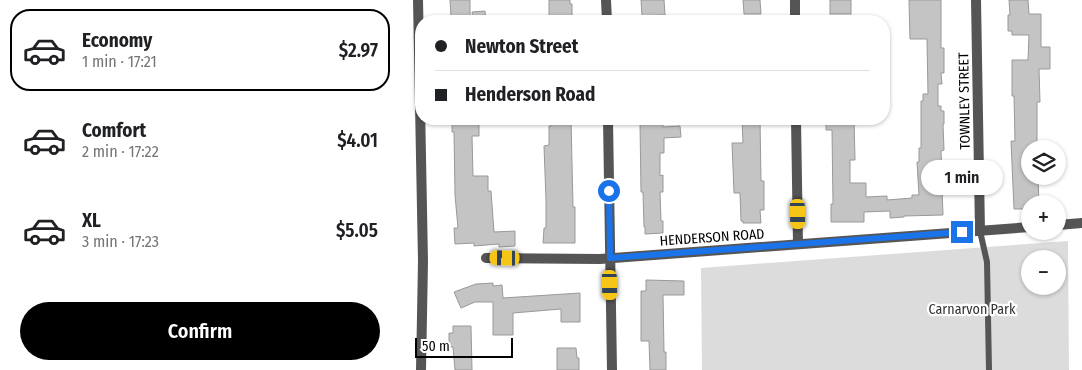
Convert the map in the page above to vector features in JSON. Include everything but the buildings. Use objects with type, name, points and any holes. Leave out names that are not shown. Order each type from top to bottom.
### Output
[{"type":"street","points":[[418,0],[418,15]]},
{"type":"street","points":[[606,0],[607,15]]},
{"type":"street","points":[[795,0],[795,15]]},
{"type":"street","name":"TOWNLEY STREET","points":[[976,0],[980,231]]},
{"type":"street","points":[[420,125],[423,261],[421,370]]},
{"type":"street","points":[[608,125],[612,370]]},
{"type":"street","points":[[796,125],[798,244]]},
{"type":"street","points":[[1066,224],[1082,223]]},
{"type":"street","name":"HENDERSON ROAD","points":[[486,258],[610,258],[1021,228]]},
{"type":"lane","points":[[980,231],[987,262],[989,370]]},
{"type":"green space","name":"Carnarvon Park","points":[[1068,241],[1069,370],[702,370],[701,268]]},
{"type":"route","points":[[609,191],[610,258],[962,232]]}]
